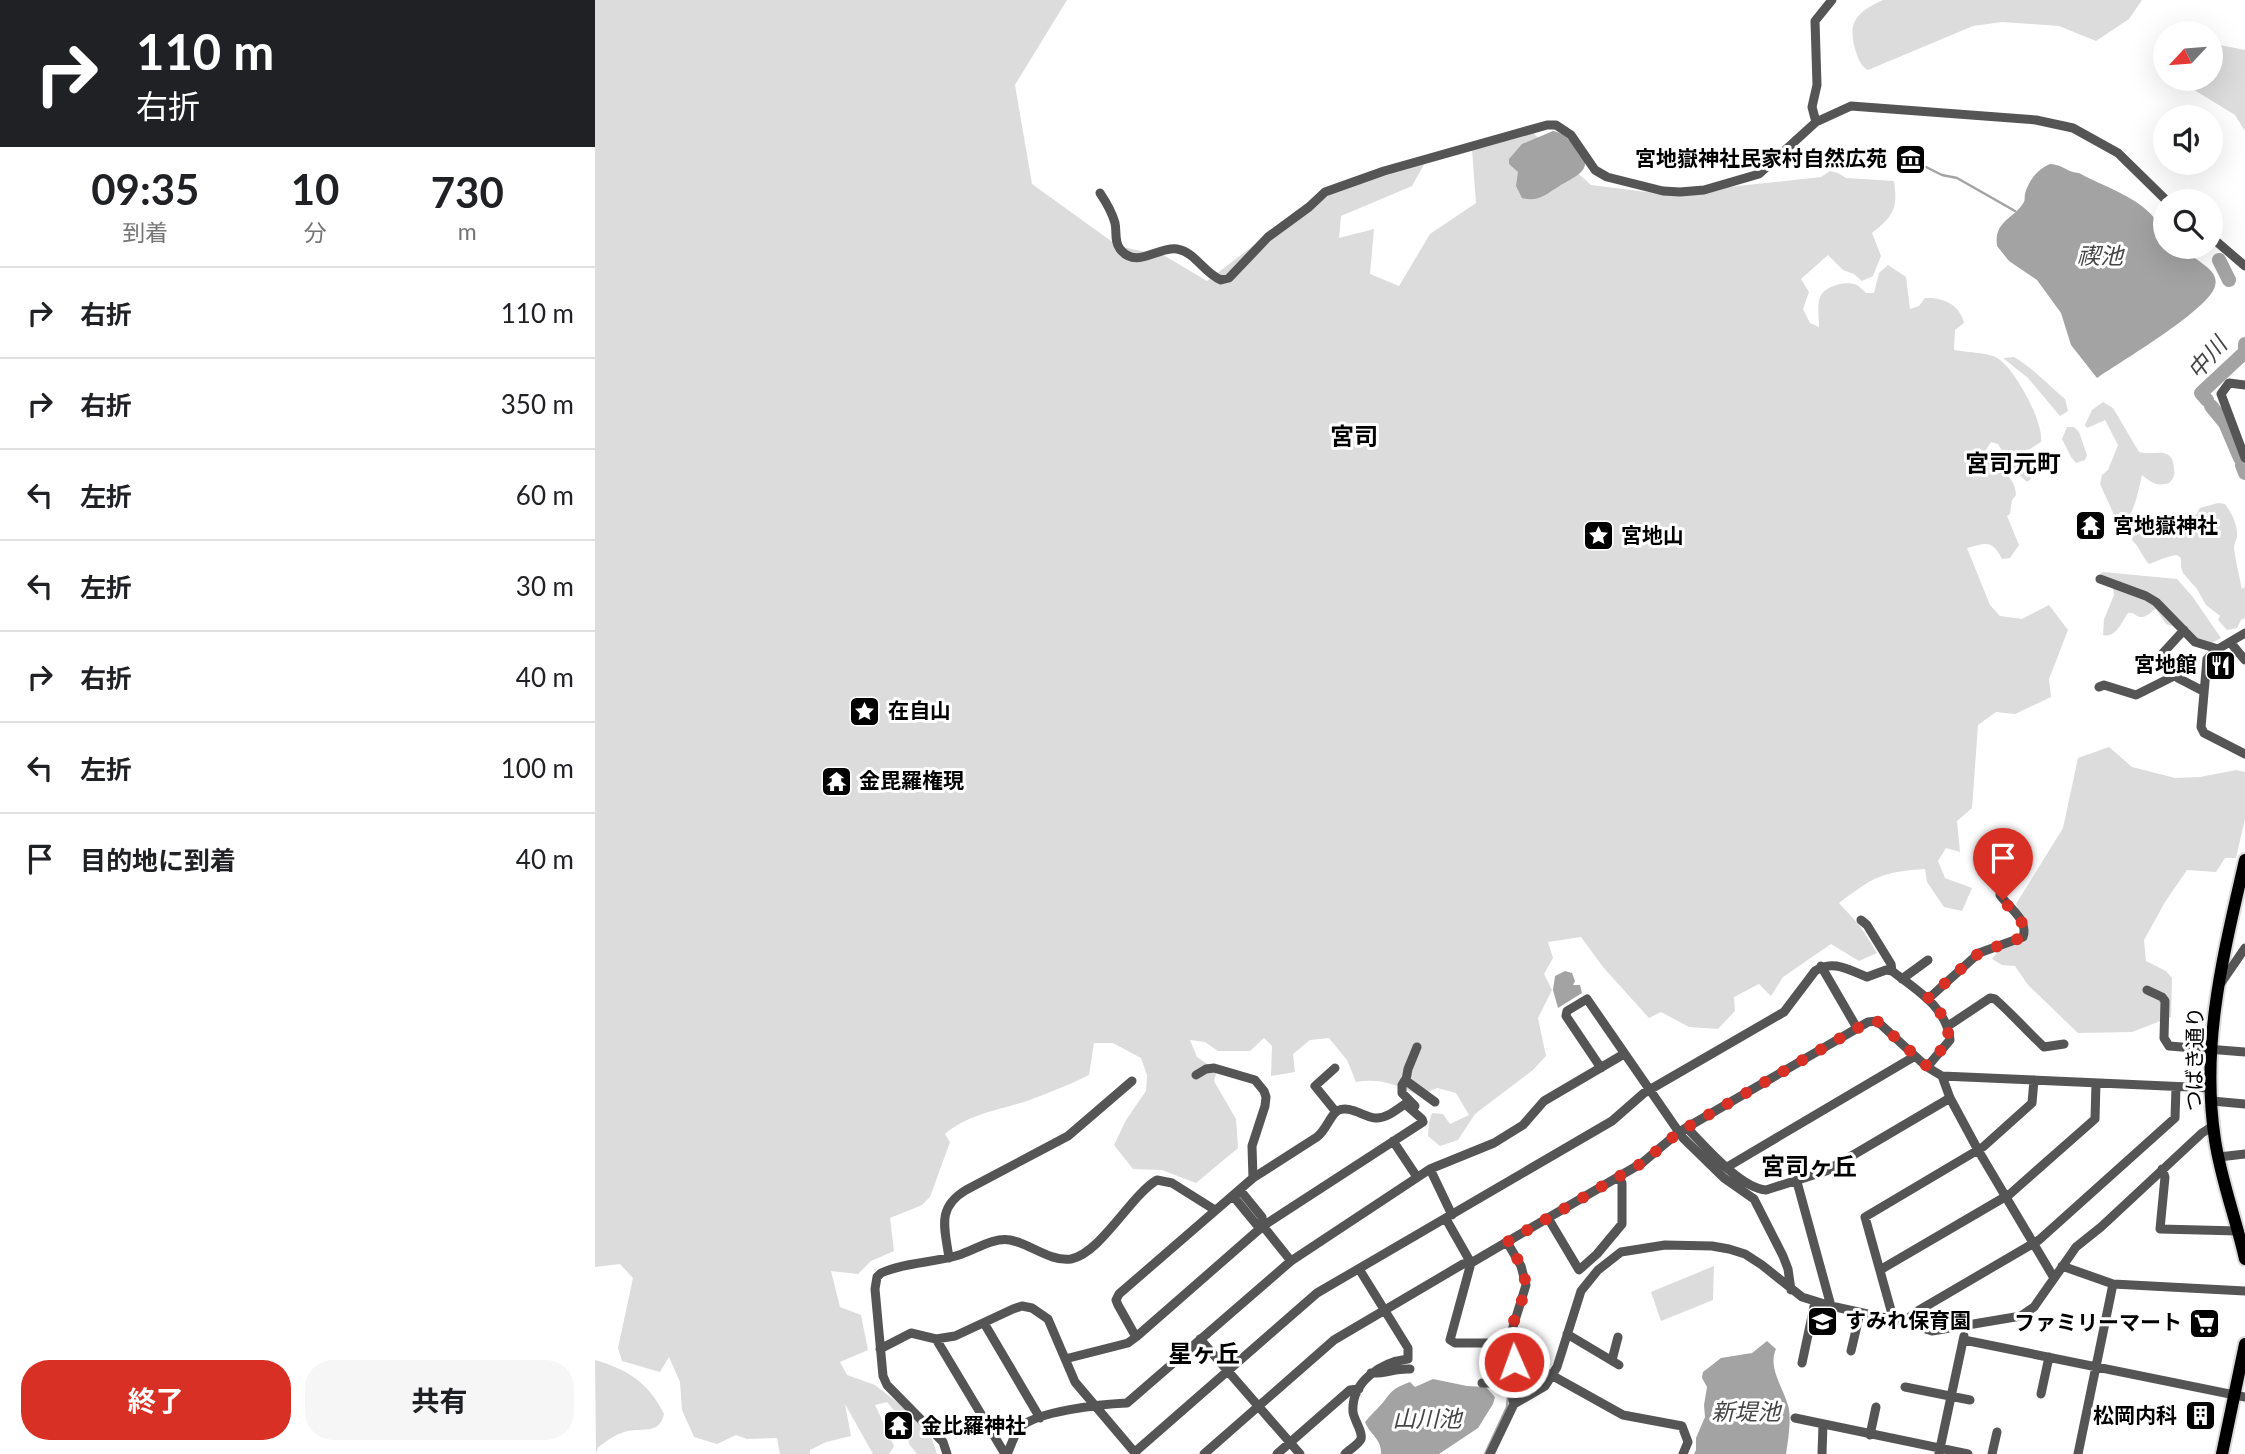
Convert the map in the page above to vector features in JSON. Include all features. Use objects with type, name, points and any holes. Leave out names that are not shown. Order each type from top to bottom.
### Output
[{"type":"main road","name":"つばき通り","points":[[2245,860],[2216,990],[2211,1095],[2219,1157],[2245,1259]]},
{"type":"main road","points":[[2222,1454],[2240,1396],[2245,1344]]},
{"type":"street","points":[[1816,122],[1812,107],[1817,85],[1815,21],[1832,0]]},
{"type":"street","points":[[1100,193],[1114,219],[1118,247],[1128,256],[1145,257],[1169,248],[1178,249],[1194,257],[1206,271],[1221,279],[1229,278],[1268,237],[1325,192],[1384,171],[1548,125],[1556,125],[1571,135],[1595,170],[1607,177],[1663,191],[1680,192],[1704,191],[1759,174],[1816,122],[1851,106],[1980,114],[2054,123],[2085,134],[2118,153],[2155,189]]},
{"type":"street","points":[[2223,247],[2245,266]]},
{"type":"street","points":[[2245,385],[2229,383],[2221,394],[2245,458]]},
{"type":"street","points":[[2099,579],[2146,596],[2156,602],[2195,642],[2218,649]]},
{"type":"street","points":[[2185,631],[2162,654],[2176,675],[2203,691]]},
{"type":"street","points":[[2245,633],[2207,659],[2201,727],[2204,733],[2245,754]]},
{"type":"street","points":[[2230,642],[2245,660]]},
{"type":"street","points":[[2099,687],[2103,685],[2136,695],[2176,675]]},
{"type":"street","points":[[1927,999],[1979,953],[2023,937],[2025,927],[2022,921],[2000,895],[2001,880]]},
{"type":"street","points":[[1861,920],[1867,925],[1891,964],[1892,971]]},
{"type":"street","points":[[2216,990],[2245,948]]},
{"type":"street","points":[[1902,979],[1928,960]]},
{"type":"street","points":[[880,1349],[911,1333],[936,1339],[955,1336],[1013,1309],[1022,1306],[1032,1308],[1048,1319],[1075,1382],[1136,1453],[1308,1300],[1612,1121],[1650,1090],[1784,1012],[1821,966],[1830,964],[1867,977],[1886,970],[1892,971],[1927,999],[1944,1017],[1950,1040],[1927,1066]]},
{"type":"street","points":[[1821,966],[1857,1028]]},
{"type":"street","points":[[2147,990],[2165,1001],[2164,1038],[2168,1046],[2245,1052]]},
{"type":"street","points":[[1948,1026],[1990,998],[1995,999],[2044,1047],[2064,1044]]},
{"type":"street","points":[[1601,1068],[1566,1016],[1567,1011],[1587,999],[1650,1090],[1683,1130],[1724,1178],[1754,1199],[1783,1256],[1791,1290]]},
{"type":"street","points":[[1204,1454],[1334,1340],[1642,1163],[1683,1130],[1872,1020],[1877,1021],[1915,1056],[1942,1076],[2176,1087],[2245,1104]]},
{"type":"street","points":[[1065,1359],[1128,1343],[1136,1338],[1263,1226],[1423,1122],[1422,1119],[1426,1115],[1402,1093],[1403,1081],[1406,1080],[1417,1047]]},
{"type":"street","points":[[1006,1454],[1020,1428],[1040,1418],[1093,1405],[1126,1403],[1291,1261],[1430,1169],[1494,1143],[1523,1125],[1544,1101],[1624,1054]]},
{"type":"street","points":[[1727,1167],[1915,1056]]},
{"type":"street","points":[[1196,1075],[1214,1068],[1255,1080],[1264,1091],[1265,1106],[1252,1146],[1253,1178]]},
{"type":"street","points":[[1335,1068],[1315,1086],[1336,1112]]},
{"type":"street","points":[[1942,1076],[1949,1098],[2054,1278]]},
{"type":"street","points":[[949,1258],[944,1214],[946,1207],[956,1196],[1058,1143],[1132,1080]]},
{"type":"street","points":[[1406,1080],[1435,1102]]},
{"type":"street","points":[[1899,1321],[1880,1270],[1865,1217],[1979,1150],[2032,1103],[2034,1080]]},
{"type":"street","points":[[1880,1270],[2006,1197],[2095,1119],[2096,1083]]},
{"type":"street","points":[[1899,1321],[2034,1243],[2175,1118],[2176,1087]]},
{"type":"street","points":[[1683,1130],[1727,1167],[1759,1190],[1766,1191],[1826,1171],[1949,1098]]},
{"type":"street","points":[[1136,1338],[1116,1300],[1119,1294],[1253,1178],[1317,1138],[1336,1112],[1345,1109],[1375,1118],[1385,1117],[1405,1104],[1422,1119]]},
{"type":"street","points":[[1490,1454],[1514,1404],[1545,1386],[1561,1360],[1581,1291],[1587,1282],[1621,1252],[1665,1245],[1729,1249],[1745,1254],[1762,1265],[1802,1297],[1932,1331],[2021,1316],[2034,1307],[2076,1247],[2213,1126]]},
{"type":"street","points":[[1393,1141],[1417,1177]]},
{"type":"street","points":[[2219,1157],[2245,1154]]},
{"type":"street","points":[[1430,1169],[1471,1263],[1450,1340],[1455,1343],[1508,1343]]},
{"type":"street","points":[[2162,1169],[2165,1177],[2160,1229],[2239,1231]]},
{"type":"street","points":[[1548,1218],[1579,1270],[1604,1247],[1622,1224],[1622,1183],[1618,1177]]},
{"type":"street","points":[[947,1454],[943,1442],[887,1385],[883,1376],[875,1289],[877,1277],[890,1269],[949,1258],[1002,1239],[1016,1241],[1059,1258],[1071,1259],[1102,1237],[1144,1190],[1157,1181],[1172,1183],[1215,1210]]},
{"type":"street","points":[[1797,1182],[1831,1306]]},
{"type":"street","points":[[1236,1193],[1262,1217],[1263,1226],[1291,1261]]},
{"type":"street","points":[[1507,1242],[1521,1266],[1526,1285],[1508,1343],[1510,1356],[1520,1367],[1528,1371],[1544,1371],[1623,1415],[1682,1426],[1688,1442],[1683,1454]]},
{"type":"street","points":[[2062,1266],[2113,1284],[2245,1291]]},
{"type":"street","points":[[1345,1454],[1360,1440],[1353,1409],[1359,1389],[1371,1373],[1385,1364],[1408,1359],[1408,1348],[1359,1269]]},
{"type":"street","points":[[2078,1454],[2113,1284]]},
{"type":"street","points":[[1802,1363],[1815,1302]]},
{"type":"street","points":[[1851,1351],[1860,1313]]},
{"type":"street","points":[[984,1323],[1040,1418]]},
{"type":"street","points":[[1940,1451],[1964,1340],[1962,1328]]},
{"type":"street","points":[[1567,1335],[1616,1362],[1618,1337]]},
{"type":"street","points":[[936,1339],[1006,1454]]},
{"type":"street","points":[[1200,1339],[1300,1454]]},
{"type":"street","points":[[1964,1340],[2240,1396]]},
{"type":"street","points":[[2041,1394],[2049,1357]]},
{"type":"street","points":[[1371,1373],[1381,1374],[1398,1368],[1411,1368]]},
{"type":"street","points":[[1482,1383],[1504,1384],[1509,1388],[1514,1404]]},
{"type":"street","points":[[1905,1387],[1969,1400]]},
{"type":"street","points":[[1277,1454],[1350,1390],[1359,1389]]},
{"type":"street","points":[[1870,1435],[1876,1407]]},
{"type":"street","points":[[1795,1419],[1940,1451],[1968,1454]]},
{"type":"street","points":[[1822,1454],[1823,1424]]},
{"type":"street","points":[[1992,1454],[1997,1432]]},
{"type":"shaded area","points":[[595,0],[1067,0],[1015,85],[1032,184],[1118,246],[1165,256],[1207,281],[1254,245],[1351,181],[1426,161],[1412,186],[1341,216],[1339,238],[1374,229],[1370,274],[1399,286],[1430,234],[1476,203],[1472,149],[1533,133],[1591,185],[1663,194],[1821,177],[1830,171],[1846,178],[1894,181],[1893,211],[1872,233],[1881,256],[1873,276],[1862,281],[1843,270],[1828,255],[1801,279],[1809,292],[1803,309],[1810,323],[1819,327],[1819,300],[1826,290],[1847,283],[1857,285],[1866,293],[1874,293],[1879,273],[1888,265],[1906,277],[1910,309],[1919,306],[1925,298],[1931,298],[1944,300],[1959,311],[1964,323],[1955,330],[1954,350],[1994,356],[2012,373],[2027,397],[2041,433],[2041,442],[2021,451],[2031,479],[2027,482],[2014,470],[1998,444],[1991,442],[1984,453],[2009,476],[2015,488],[2016,495],[2007,516],[2019,545],[2010,558],[2002,559],[1992,545],[1967,548],[1990,605],[2000,616],[2022,619],[2049,605],[2068,630],[2049,679],[2051,697],[2015,714],[1996,712],[1978,725],[1972,808],[1957,821],[1960,852],[1946,848],[1938,861],[1945,878],[1972,888],[1962,911],[1944,907],[1927,882],[1925,869],[1878,877],[1839,903],[1860,926],[1877,953],[1859,961],[1831,944],[1783,977],[1771,996],[1759,984],[1734,997],[1735,1011],[1718,1029],[1689,1027],[1661,1012],[1649,1018],[1603,967],[1581,937],[1548,942],[1553,958],[1544,974],[1552,990],[1538,1018],[1546,1056],[1533,1070],[1475,1114],[1458,1140],[1440,1146],[1428,1136],[1432,1113],[1443,1114],[1450,1124],[1469,1115],[1456,1093],[1437,1088],[1419,1096],[1389,1083],[1356,1082],[1347,1060],[1329,1038],[1310,1040],[1293,1054],[1295,1072],[1271,1076],[1272,1046],[1264,1038],[1250,1051],[1218,1051],[1205,1042],[1190,1040],[1197,1057],[1217,1071],[1214,1081],[1236,1119],[1238,1148],[1196,1183],[1162,1170],[1133,1169],[1114,1145],[1126,1120],[1146,1091],[1147,1075],[1141,1058],[1113,1043],[1094,1043],[1089,1075],[1027,1101],[974,1117],[945,1134],[950,1142],[930,1197],[922,1205],[890,1218],[894,1251],[871,1261],[858,1274],[831,1271],[840,1307],[861,1315],[868,1350],[840,1362],[847,1375],[875,1385],[907,1410],[931,1436],[937,1454],[917,1454],[909,1444],[907,1426],[887,1402],[875,1405],[894,1446],[889,1454],[873,1454],[845,1404],[851,1436],[826,1442],[810,1450],[810,1454],[780,1454],[777,1438],[747,1439],[736,1435],[717,1444],[694,1437],[682,1410],[680,1382],[669,1357],[660,1372],[622,1361],[618,1348],[633,1278],[620,1264],[595,1267]]},
{"type":"shaded area","points":[[1883,0],[2142,0],[2129,19],[2096,41],[2059,26],[2002,22],[1973,26],[1868,70],[1862,65],[1856,52],[1853,26],[1860,15]]},
{"type":"shaded area","points":[[2223,46],[2245,50],[2245,131],[2235,115],[2223,105],[2196,91],[2223,91]]},
{"type":"shaded area","points":[[2014,357],[2065,399],[2068,411],[2060,416],[2028,378],[2003,358]]},
{"type":"shaded area","points":[[2103,402],[2113,408],[2139,452],[2166,454],[2170,456],[2174,468],[2173,478],[2169,483],[2157,484],[2142,475],[2129,516],[2115,517],[2100,484],[2118,445],[2105,420],[2087,428],[2085,425],[2092,410]]},
{"type":"shaded area","points":[[2067,427],[2074,427],[2079,432],[2087,455],[2085,460],[2076,463],[2071,457],[2062,439]]},
{"type":"shaded area","points":[[2225,504],[2235,524],[2237,537],[2234,551],[2242,589],[2245,587],[2245,618],[2237,628],[2227,630],[2218,620],[2220,616],[2206,605],[2183,573],[2181,558],[2177,555],[2149,564],[2132,540],[2133,536],[2154,524],[2182,516],[2188,518],[2196,515],[2200,508]]},
{"type":"shaded area","points":[[2103,572],[2177,579],[2221,638],[2212,643],[2200,641],[2186,630],[2166,624],[2156,609],[2142,617],[2128,613],[2115,632],[2103,635],[2104,619],[2114,595],[2112,582],[2100,574]]},
{"type":"shaded area","points":[[2109,747],[2132,767],[2175,778],[2200,777],[2236,770],[2245,772],[2245,819],[2236,858],[2225,858],[2216,872],[2187,870],[2144,940],[2146,961],[2166,971],[2172,978],[2171,1017],[2132,1032],[2078,1033],[2028,985],[2015,966],[2002,965],[1992,959],[2029,932],[2016,904],[2063,828],[2078,758]]},
{"type":"shaded area","points":[[1714,1266],[1713,1300],[1661,1321],[1651,1292]]},
{"type":"shaded area","points":[[595,1360],[636,1379],[651,1394],[664,1414],[659,1425],[620,1434],[598,1447],[596,1454]]},
{"type":"water","points":[[1553,131],[1566,137],[1580,151],[1585,165],[1583,170],[1541,197],[1522,198],[1516,186],[1518,172],[1509,164],[1509,159],[1522,144]]},
{"type":"water","name":"禊池","points":[[2050,164],[2058,165],[2133,200],[2153,217],[2153,259],[2196,259],[2213,273],[2215,279],[2215,286],[2198,308],[2163,335],[2097,378],[2071,345],[2061,313],[2037,280],[2009,261],[1997,246],[2001,226],[2023,203],[2028,185],[2041,169]]},
{"type":"water","points":[[1565,971],[1572,973],[1575,981],[1573,985],[1580,985],[1582,993],[1558,1008],[1553,990],[1555,976]]},
{"type":"water","name":"新堤池","points":[[1767,1341],[1776,1349],[1775,1371],[1789,1409],[1786,1454],[1694,1454],[1696,1438],[1705,1417],[1707,1387],[1702,1378],[1703,1372],[1721,1358],[1752,1353]]},
{"type":"water","name":"山川池","points":[[1433,1379],[1486,1387],[1495,1397],[1493,1404],[1478,1428],[1439,1454],[1381,1454],[1380,1444],[1365,1422],[1397,1388],[1410,1382],[1415,1387]]},
{"type":"waterway","points":[[1917,166],[1922,165],[1942,175],[1957,178],[2015,211]]},
{"type":"waterway","name":"中川","points":[[2219,260],[2229,280]]},
{"type":"waterway","name":"中川","points":[[2207,400],[2201,393],[2245,352],[2245,344]]},
{"type":"waterway","name":"中川","points":[[2211,406],[2225,423],[2240,458]]},
{"type":"waterway","name":"中川","points":[[2242,465],[2245,473]]},
{"type":"waterway","points":[[1485,1454],[1507,1407],[1508,1396]]},
{"type":"place","name":"宮地嶽神社民家村自然広苑","points":[[1910,159]]},
{"type":"place","name":"宮地嶽神社","points":[[2090,526]]},
{"type":"place","name":"宮地山","points":[[1598,536]]},
{"type":"place","name":"宮地館","points":[[2220,665]]},
{"type":"place","name":"在自山","points":[[865,711]]},
{"type":"place","name":"金毘羅権現","points":[[836,781]]},
{"type":"place","name":"すみれ保育園","points":[[1822,1321]]},
{"type":"place","name":"ファミリーマート","points":[[2205,1323]]},
{"type":"place","name":"松岡内科","points":[[2200,1416]]},
{"type":"place","name":"金比羅神社","points":[[898,1426]]},
{"type":"district","name":"宮司","points":[[1354,437]]},
{"type":"district","name":"宮司元町","points":[[2013,464]]},
{"type":"district","name":"宮司ヶ丘","points":[[1809,1167]]},
{"type":"district","name":"星ヶ丘","points":[[1204,1354]]},
{"type":"route","points":[[1514,1362],[1507,1348],[1526,1285],[1521,1266],[1507,1242],[1642,1163],[1679,1132],[1872,1020],[1877,1021],[1927,1066],[1950,1040],[1944,1017],[1927,999],[1979,953],[2023,937],[2025,927],[2022,921],[2003,900]]}]
